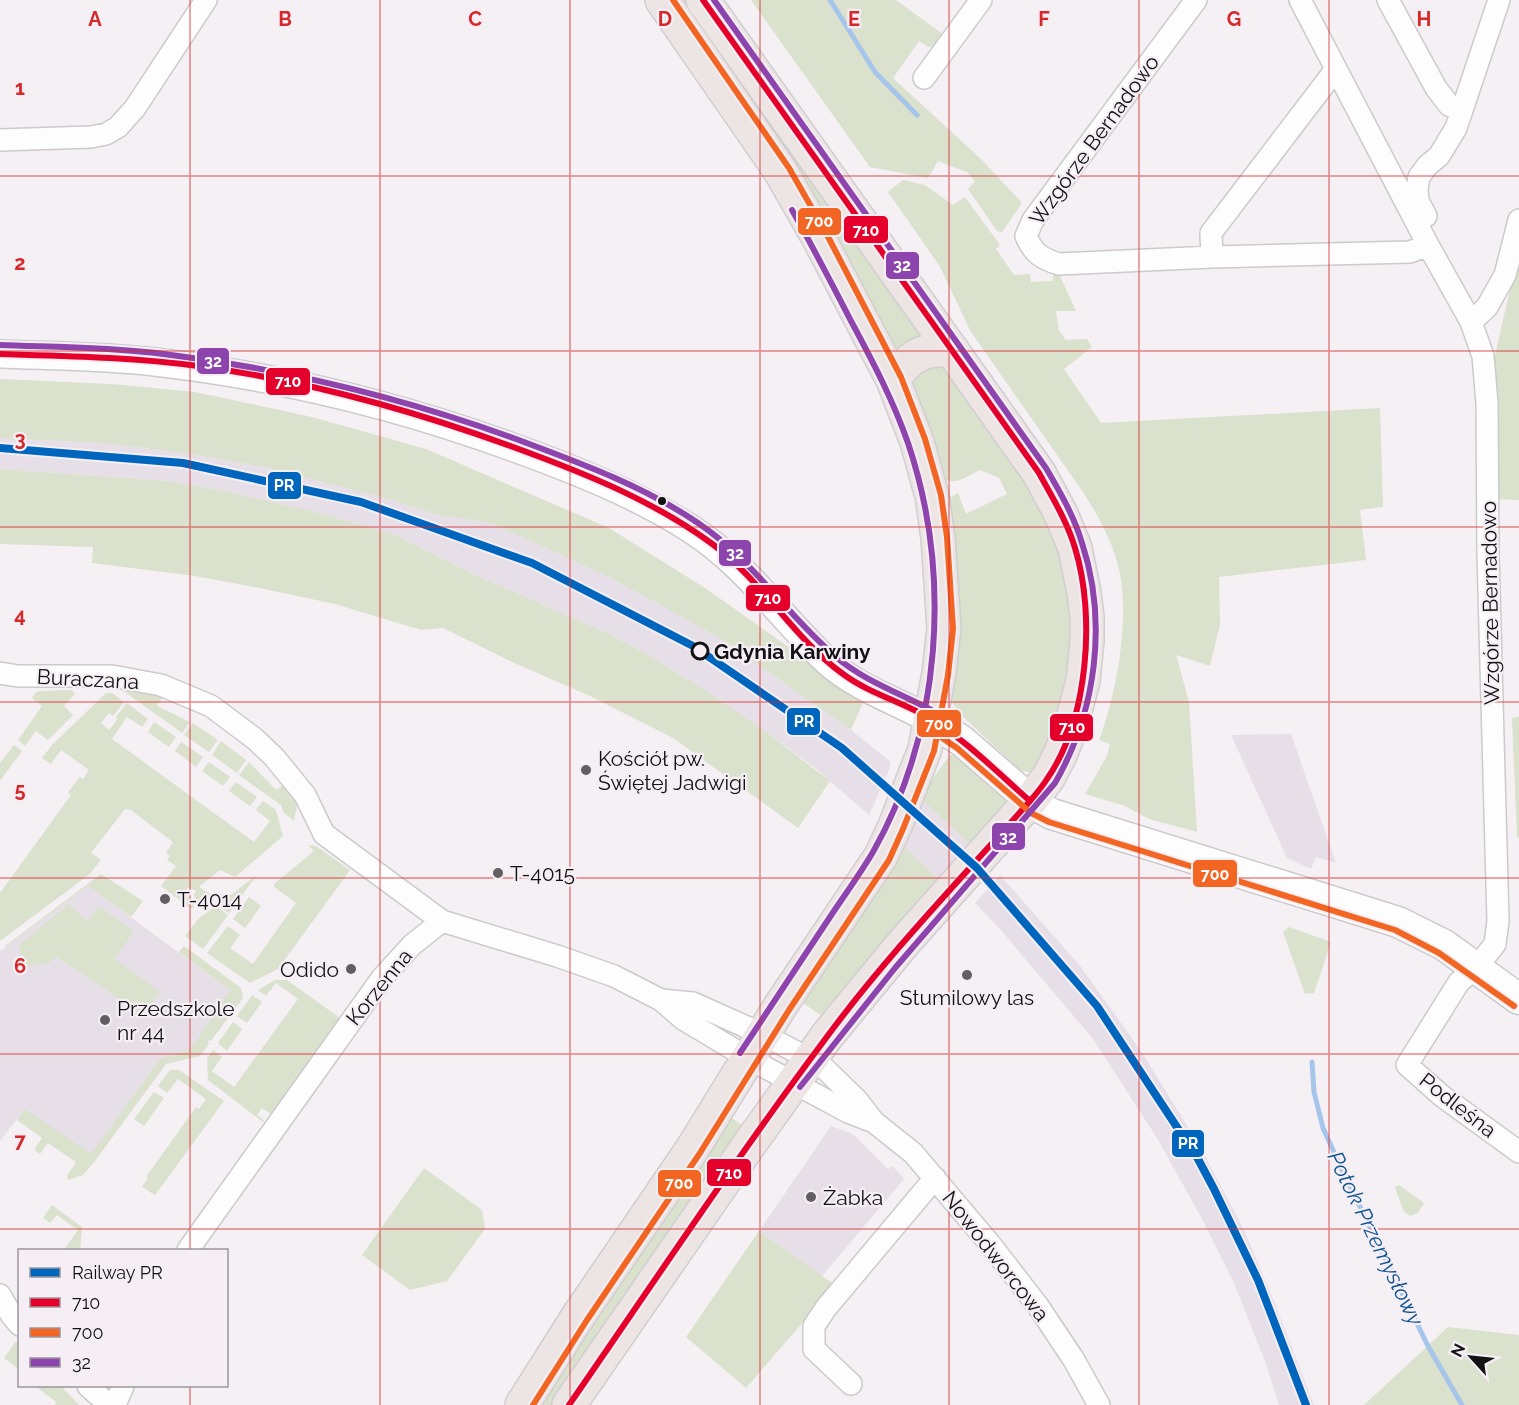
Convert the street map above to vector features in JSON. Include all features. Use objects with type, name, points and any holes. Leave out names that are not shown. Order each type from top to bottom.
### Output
[{"type":"main road","points":[[522,1405],[579,1315],[693,1148],[755,1046],[881,856],[895,826],[928,734],[944,628],[938,538],[932,496],[917,442],[893,380],[817,235],[781,172],[662,0]]},
{"type":"main road","points":[[569,1405],[801,1071],[875,976],[1048,778],[1070,730],[1079,698],[1087,641],[1084,593],[1075,548],[1061,514],[1039,472],[704,0]]},
{"type":"main road","points":[[893,380],[900,369],[911,359],[924,352],[938,349],[953,351]]},
{"type":"main road","points":[[928,734],[962,741],[1030,801],[1052,814],[1398,922],[1432,938],[1519,999]]},
{"type":"street","points":[[0,140],[92,137],[106,134],[118,127],[135,108],[206,0]]},
{"type":"street","points":[[924,78],[981,0]]},
{"type":"street","name":"Wzgórze Bernadowo","points":[[1196,0],[1033,220],[1026,237],[1031,249],[1043,259],[1059,264],[1410,252],[1428,245],[1432,234],[1431,223],[1418,201],[1419,177],[1451,139],[1499,0]]},
{"type":"street","name":"Wzgórze Bernadowo","points":[[1300,0],[1428,245],[1471,322],[1483,356],[1487,403],[1498,921],[1495,944],[1476,968]]},
{"type":"street","points":[[1388,0],[1436,88],[1449,105],[1462,111]]},
{"type":"street","points":[[1212,257],[1211,233],[1336,69]]},
{"type":"street","points":[[1471,322],[1487,306],[1505,275],[1519,220]]},
{"type":"street","points":[[0,354],[152,361],[224,370],[286,382],[397,410],[468,431],[539,456],[632,496],[691,529],[732,559],[837,669],[928,734]]},
{"type":"street","name":"Buraczana","points":[[0,673],[18,676],[112,676],[161,685],[211,706],[255,739],[274,757],[305,795],[324,834],[442,921]]},
{"type":"street","points":[[442,921],[614,976],[661,1000],[693,1003],[755,1046],[801,1071]]},
{"type":"street","name":"Korzenna","points":[[189,1249],[382,978],[412,945],[442,921]]},
{"type":"street","name":"Podleśna","points":[[1476,968],[1459,982],[1407,1065],[1442,1096],[1519,1152]]},
{"type":"street","points":[[755,1046],[801,1071]]},
{"type":"street","name":"Nowodworcowa","points":[[801,1071],[821,1065],[857,1100],[874,1122],[913,1153],[1038,1306],[1074,1360],[1099,1405]]},
{"type":"street","name":"Nowodworcowa","points":[[801,1071],[848,1112],[874,1122]]},
{"type":"street","points":[[851,1384],[814,1349],[814,1326],[826,1308],[935,1178]]},
{"type":"street","points":[[0,1295],[18,1323]]},
{"type":"street","points":[[89,1387],[109,1405]]},
{"type":"street","points":[[115,1405],[123,1387]]},
{"type":"shaded area","points":[[0,438],[101,443],[185,453],[268,468],[389,499],[438,515],[491,523],[607,576],[720,638],[851,730],[891,762],[889,770],[869,815],[815,768],[761,728],[646,654],[609,634],[471,573],[393,534],[323,514],[234,493],[167,481],[0,469]]},
{"type":"shaded area","points":[[1291,734],[1336,863],[1316,857],[1311,869],[1287,858],[1231,735]]},
{"type":"shaded area","points":[[921,799],[973,847],[942,883],[899,842]]},
{"type":"shaded area","points":[[1000,875],[1081,967],[1141,1051],[1202,1150],[1244,1230],[1314,1405],[1279,1405],[1266,1364],[1234,1283],[1201,1217],[1157,1138],[1093,1039],[1000,929],[975,903]]},
{"type":"shaded area","name":"Przedszkole nr 44","points":[[88,886],[230,990],[190,1050],[160,1059],[91,1155],[25,1109],[0,1141],[0,950]]},
{"type":"shaded area","points":[[831,1126],[853,1134],[888,1169],[893,1166],[904,1179],[822,1276],[759,1231]]},
{"type":"green space","points":[[678,0],[691,0],[932,341],[898,360]]},
{"type":"green space","points":[[751,0],[896,0],[944,35],[936,46],[928,47],[919,41],[893,78],[982,160],[1022,203],[1002,232],[997,231],[968,189],[975,181],[967,172],[938,161],[928,178],[870,167]]},
{"type":"green space","points":[[903,180],[925,185],[953,205],[965,197],[1000,245],[996,249],[1014,275],[1030,274],[1031,282],[1053,281],[1053,274],[1059,274],[1076,311],[1056,311],[1059,331],[1066,340],[1087,339],[1092,347],[1064,369],[1101,423],[1380,408],[1383,507],[1360,510],[1366,560],[1219,577],[1220,624],[1210,666],[1176,655],[1189,702],[1197,832],[1149,819],[1125,806],[1085,794],[1107,756],[1110,744],[1099,740],[1111,703],[1122,640],[1123,599],[1116,558],[1102,525],[1085,495],[971,332],[939,265],[888,192]]},
{"type":"green space","points":[[1519,250],[1519,500],[1496,499],[1493,364]]},
{"type":"green space","points":[[943,365],[1054,516],[1076,610],[1070,695],[1036,772],[1020,770],[960,714],[947,695],[948,500],[958,493],[966,514],[1007,494],[999,478],[980,470],[958,481],[948,481],[936,474],[910,384],[916,370]]},
{"type":"green space","points":[[0,379],[111,384],[195,392],[312,417],[426,449],[609,528],[705,588],[864,700],[851,730],[720,638],[607,576],[491,523],[438,515],[389,499],[268,468],[185,453],[101,443],[0,438]]},
{"type":"green space","points":[[0,469],[167,481],[234,493],[323,514],[393,534],[471,573],[609,634],[646,654],[761,728],[830,781],[798,828],[673,738],[590,696],[510,661],[443,628],[421,630],[335,604],[255,587],[195,576],[92,563],[93,547],[0,544]]},
{"type":"green space","points":[[118,687],[164,696],[157,706],[190,722],[182,733]]},
{"type":"green space","points":[[72,690],[75,694],[64,706],[73,715],[48,740],[36,731],[25,746],[18,740],[42,706],[32,698],[35,693]]},
{"type":"green space","points":[[106,693],[112,693],[124,702],[113,716],[109,713],[101,723],[109,730],[127,703],[148,719],[142,727],[127,717],[112,739],[254,842],[270,821],[256,810],[263,801],[276,810],[283,836],[235,877],[220,870],[199,887],[212,895],[198,906],[194,895],[196,891],[188,887],[183,895],[192,899],[194,908],[190,908],[161,886],[176,866],[167,860],[170,856],[166,853],[173,842],[131,810],[125,809],[91,853],[101,860],[90,874],[0,941],[0,893],[71,795],[68,792],[80,777],[83,779],[89,770],[61,750],[51,764],[42,758],[52,745]]},
{"type":"green space","points":[[1519,717],[1519,837],[1517,837],[1512,718]]},
{"type":"green space","points":[[154,722],[176,737],[169,747],[148,732]]},
{"type":"green space","points":[[193,723],[218,740],[209,752],[184,735]]},
{"type":"green space","points":[[221,741],[246,760],[237,773],[212,755]]},
{"type":"green space","points":[[181,742],[203,757],[196,767],[175,751]]},
{"type":"green space","points":[[14,745],[22,751],[0,781],[0,763]]},
{"type":"green space","points":[[950,755],[959,755],[1011,798],[973,847],[921,799],[923,792]]},
{"type":"green space","points":[[209,762],[230,777],[223,786],[202,771]]},
{"type":"green space","points":[[249,762],[276,790],[286,783],[297,805],[294,821],[284,813],[281,805],[239,775]]},
{"type":"green space","points":[[236,782],[257,797],[250,806],[229,791]]},
{"type":"green space","points":[[899,842],[942,883],[826,1019],[799,1000]]},
{"type":"green space","points":[[308,845],[316,846],[350,870],[283,962],[286,965],[250,983],[207,953],[228,926],[240,935],[230,948],[253,964],[296,903],[274,887],[274,884],[314,851]]},
{"type":"green space","points":[[101,874],[143,901],[131,917],[88,886],[5,948],[5,946]]},
{"type":"green space","points":[[257,875],[229,913],[217,905]]},
{"type":"green space","points":[[249,897],[261,906],[245,928],[233,919]]},
{"type":"green space","points":[[69,904],[87,921],[99,906],[134,931],[115,959],[160,992],[143,1015],[57,957],[48,963],[23,967],[19,945]]},
{"type":"green space","points":[[216,906],[228,915],[203,949],[185,936],[198,919]]},
{"type":"green space","points":[[1289,927],[1331,942],[1314,993],[1305,994],[1283,932]]},
{"type":"green space","points":[[184,946],[241,988],[243,998],[211,1041],[209,1040],[209,1044],[200,1056],[166,1064],[95,1161],[83,1175],[68,1180],[67,1176],[76,1162],[48,1143],[40,1154],[34,1150],[42,1138],[17,1120],[25,1109],[91,1154],[160,1059],[190,1050],[230,990],[179,952]]},
{"type":"green space","points":[[275,980],[287,980],[340,1018],[271,1114],[262,1108],[257,1115],[264,1120],[263,1122],[208,1080],[207,1058],[213,1050],[222,1057],[212,1071],[234,1087],[298,999],[276,983],[266,996],[258,990]]},
{"type":"green space","points":[[252,995],[262,1002],[247,1023],[237,1016]]},
{"type":"green space","points":[[233,1022],[242,1029],[227,1051],[218,1043]]},
{"type":"green space","points":[[170,1070],[179,1070],[224,1101],[155,1195],[142,1187],[148,1178],[146,1177],[196,1107],[199,1109],[206,1099],[178,1079],[167,1093],[158,1086]]},
{"type":"green space","points":[[154,1092],[164,1098],[144,1126],[134,1119]]},
{"type":"green space","points":[[730,1117],[742,1125],[629,1288],[558,1405],[535,1405]]},
{"type":"green space","points":[[424,1168],[482,1210],[485,1229],[447,1281],[410,1290],[362,1255]]},
{"type":"green space","points":[[1399,1185],[1424,1203],[1418,1213],[1410,1216],[1404,1212],[1395,1187]]},
{"type":"green space","points":[[52,1205],[82,1227],[80,1249],[65,1249],[78,1230],[57,1215],[50,1223],[43,1218]]},
{"type":"green space","points":[[759,1231],[835,1285],[746,1388],[686,1337]]},
{"type":"green space","points":[[1448,1327],[1519,1335],[1519,1405],[1364,1405]]},
{"type":"green space","points":[[16,1341],[18,1343],[18,1368],[4,1358]]},
{"type":"green space","points":[[62,1387],[79,1405],[55,1405],[56,1402],[38,1388]]},
{"type":"waterway","name":"Potok Przemysłowy","points":[[830,0],[875,72],[917,115]]},
{"type":"waterway","name":"Potok Przemysłowy","points":[[1312,1062],[1314,1092],[1323,1128],[1428,1346],[1462,1405]]},
{"type":"rail line","name":"PR","points":[[0,448],[183,463],[361,502],[532,563],[693,646],[842,748],[977,868],[1097,1006],[1198,1159],[1214,1189],[1258,1280],[1306,1405]]},
{"type":"transit line","name":"700","points":[[533,1405],[587,1320],[700,1153],[789,1010],[889,860],[934,751],[948,675],[953,629],[947,537],[941,495],[925,439],[901,377],[825,231],[789,168],[673,0]]},
{"type":"transit line","name":"710","points":[[569,1405],[728,1174],[850,1007],[1043,785],[1061,755],[1072,728],[1084,667],[1086,635],[1082,575],[1068,528],[1039,473],[703,0]]},
{"type":"transit line","name":"32","points":[[714,0],[1046,468],[1079,533],[1090,573],[1095,604],[1094,666],[1088,697],[1069,756],[1055,783],[895,968],[800,1087]]},
{"type":"transit line","name":"32","points":[[740,1053],[868,860],[896,805],[914,755],[926,704],[933,651],[934,598],[931,545],[922,493],[908,443],[874,365],[792,210]]},
{"type":"transit line","name":"32","points":[[0,345],[98,348],[156,353],[296,376],[388,398],[479,426],[569,459],[635,487],[698,523],[753,570],[801,623],[847,666],[935,712]]},
{"type":"transit line","name":"710","points":[[0,354],[148,361],[198,366],[281,380],[444,423],[597,480],[644,502],[690,528],[711,543],[746,574],[825,660],[853,681],[920,713],[945,728],[1030,801]]},
{"type":"transit line","name":"700","points":[[926,727],[957,748],[1031,813],[1049,822],[1395,930],[1439,953],[1514,1006]]},
{"type":"place","name":"Gdynia Karwiny","points":[[700,651]]},
{"type":"place","name":"Kościół pw. Świętej Jadwigi","points":[[586,770]]},
{"type":"place","name":"T-4015","points":[[498,873]]},
{"type":"place","name":"T-4014","points":[[165,899]]},
{"type":"place","name":"Odido","points":[[351,969]]},
{"type":"place","name":"Stumilowy las","points":[[967,975]]},
{"type":"place","name":"Przedszkole nr 44","points":[[105,1020]]},
{"type":"place","name":"Żabka","points":[[811,1197]]}]
